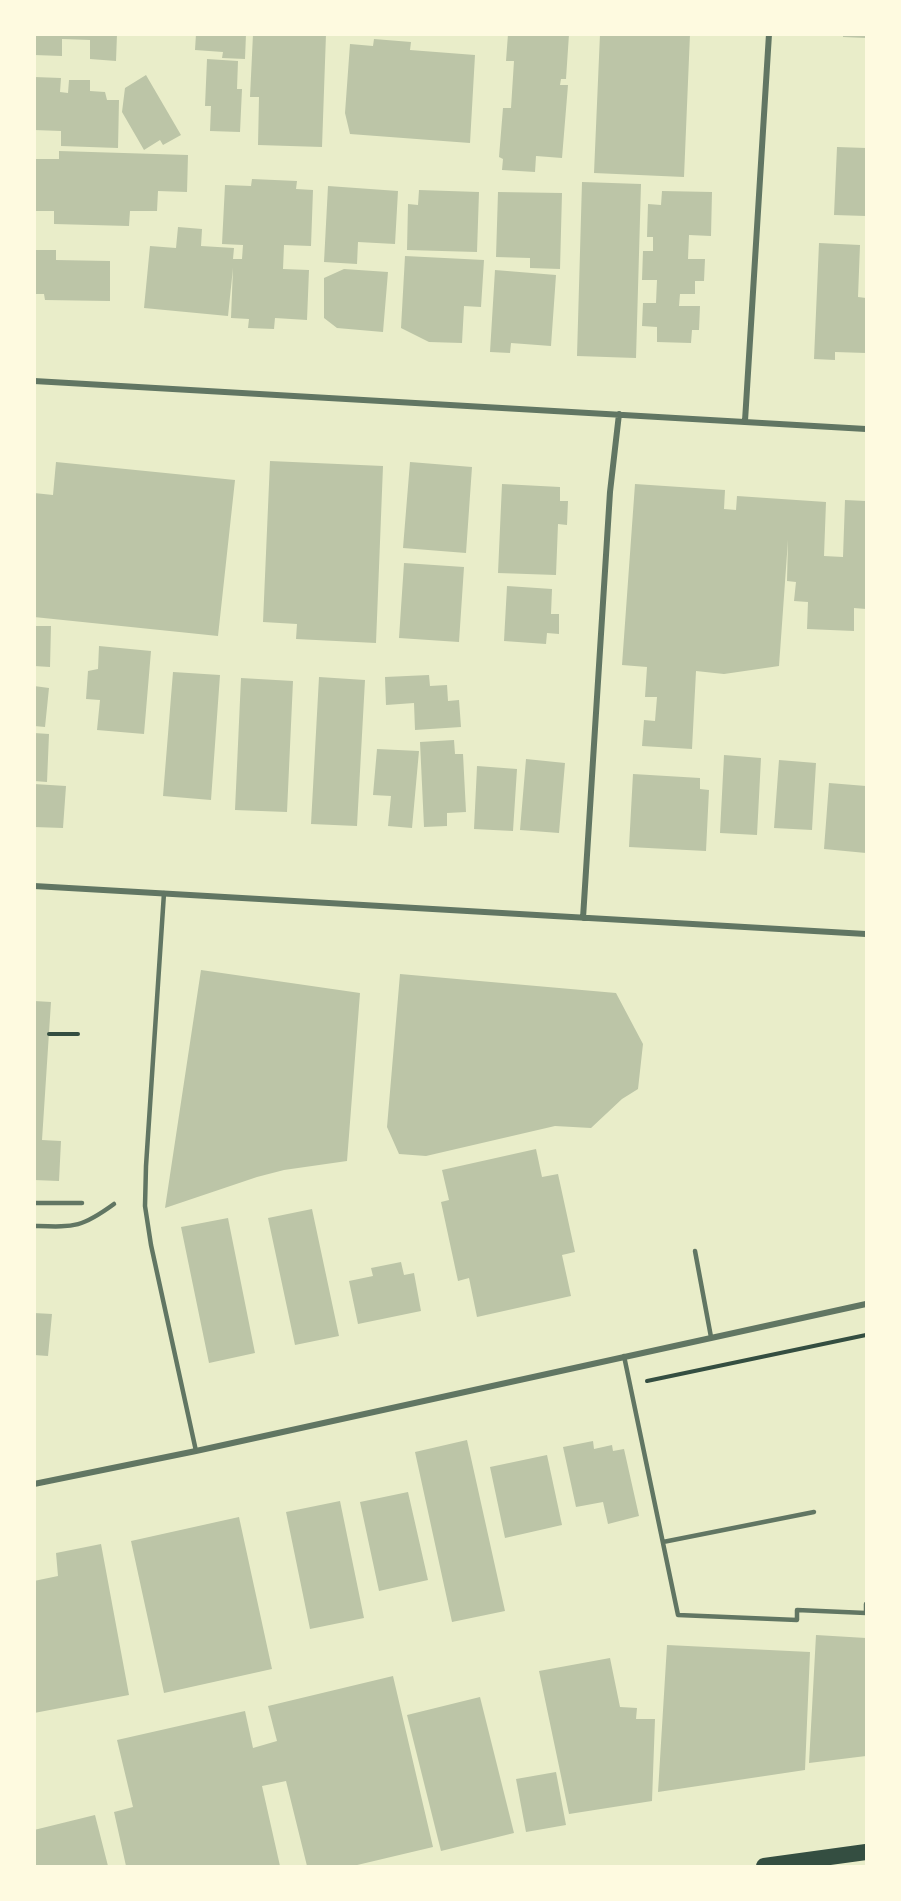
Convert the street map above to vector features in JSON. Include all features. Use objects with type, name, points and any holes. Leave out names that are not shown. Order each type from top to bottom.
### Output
[{"type":"highway","points":[[764,1866],[867,1852]]},
{"type":"street","points":[[745,422],[768,34]]},
{"type":"street","points":[[34,381],[867,429]]},
{"type":"street","points":[[584,918],[610,492],[619,414]]},
{"type":"street","points":[[34,886],[867,934]]},
{"type":"street","points":[[34,1484],[196,1451],[867,1304]]},
{"type":"lane","points":[[164,894],[145,1206],[151,1245],[196,1451]]},
{"type":"lane","points":[[34,1203],[82,1203]]},
{"type":"lane","points":[[34,1226],[81,1225],[91,1221],[114,1204]]},
{"type":"lane","points":[[695,1251],[711,1337]]},
{"type":"lane","points":[[624,1356],[678,1615],[797,1620],[797,1610],[866,1613],[867,1604]]},
{"type":"lane","points":[[663,1542],[814,1512]]},
{"type":"path","points":[[49,1034],[78,1034]]},
{"type":"path","points":[[630,1384],[867,1335]]},
{"type":"building","points":[[34,34],[117,34],[116,61],[90,59],[90,40],[62,39],[62,56],[34,55]]},
{"type":"building","points":[[196,34],[246,34],[245,59],[222,58],[223,52],[195,50]]},
{"type":"building","points":[[253,34],[326,34],[322,147],[258,145],[259,97],[250,97]]},
{"type":"building","points":[[508,34],[569,34],[566,79],[561,79],[560,85],[568,85],[562,158],[536,156],[535,172],[502,170],[503,159],[499,157],[503,108],[511,108],[514,61],[506,61]]},
{"type":"building","points":[[600,34],[690,34],[684,177],[594,173]]},
{"type":"building","points":[[843,34],[866,34],[866,38],[843,37]]},
{"type":"building","points":[[374,39],[411,42],[410,50],[475,55],[470,143],[350,134],[345,113],[350,44],[373,46]]},
{"type":"building","points":[[207,59],[238,61],[237,89],[242,89],[240,132],[210,131],[211,106],[205,106]]},
{"type":"building","points":[[146,75],[181,135],[163,145],[160,140],[144,150],[122,112],[125,88]]},
{"type":"building","points":[[34,77],[61,78],[60,92],[68,93],[69,80],[90,80],[90,91],[105,92],[107,100],[119,100],[118,148],[61,146],[61,131],[34,130]]},
{"type":"building","points":[[837,147],[866,148],[866,216],[834,215]]},
{"type":"building","points":[[59,151],[188,155],[187,192],[158,191],[157,211],[130,211],[129,226],[54,224],[54,211],[34,211],[34,159],[59,159]]},
{"type":"building","points":[[252,179],[297,181],[296,189],[313,190],[311,246],[284,245],[283,269],[309,270],[307,320],[275,318],[274,329],[248,328],[249,319],[231,318],[233,268],[228,316],[144,308],[150,246],[176,248],[178,227],[202,229],[201,246],[234,248],[233,259],[242,259],[243,245],[222,244],[225,185],[251,186]]},
{"type":"building","points":[[582,182],[641,184],[636,358],[577,356]]},
{"type":"building","points":[[328,186],[398,191],[395,244],[358,242],[357,264],[324,262]]},
{"type":"building","points":[[419,190],[479,192],[477,252],[407,250],[408,204],[418,205]]},
{"type":"building","points":[[662,191],[712,192],[711,236],[689,235],[688,259],[705,259],[704,281],[695,281],[695,294],[680,294],[679,306],[700,306],[699,330],[692,330],[691,343],[657,342],[657,327],[642,326],[643,303],[656,303],[657,280],[642,280],[643,251],[653,251],[653,237],[647,237],[648,204],[661,205]]},
{"type":"building","points":[[498,192],[562,193],[560,269],[530,268],[530,258],[496,257]]},
{"type":"building","points":[[819,243],[860,245],[858,297],[866,298],[866,353],[835,352],[835,360],[814,359]]},
{"type":"building","points":[[34,250],[56,250],[56,260],[110,261],[110,301],[45,300],[44,294],[34,294]]},
{"type":"building","points":[[405,256],[484,260],[481,307],[464,306],[462,343],[429,342],[401,328]]},
{"type":"building","points":[[344,269],[388,272],[383,332],[337,328],[324,318],[324,278]]},
{"type":"building","points":[[495,270],[556,275],[551,346],[511,343],[510,353],[490,352]]},
{"type":"building","points":[[270,461],[383,466],[376,643],[296,639],[297,624],[263,622]]},
{"type":"building","points":[[56,462],[235,480],[218,636],[34,617],[34,493],[53,495]]},
{"type":"building","points":[[410,462],[472,467],[466,553],[403,548]]},
{"type":"building","points":[[502,484],[560,487],[560,501],[568,501],[567,525],[558,524],[556,575],[498,573]]},
{"type":"building","points":[[635,484],[725,490],[724,509],[736,510],[737,496],[826,502],[824,556],[843,557],[845,500],[866,501],[866,609],[854,608],[854,631],[807,629],[808,602],[794,601],[796,582],[787,581],[788,540],[779,666],[724,674],[696,671],[692,749],[642,746],[644,720],[655,721],[657,697],[645,697],[647,667],[622,665]]},
{"type":"building","points":[[404,563],[464,567],[459,642],[399,638]]},
{"type":"building","points":[[507,586],[552,589],[551,614],[559,614],[559,634],[547,633],[546,644],[504,641]]},
{"type":"building","points":[[34,626],[51,626],[50,667],[34,666]]},
{"type":"building","points":[[99,646],[151,651],[144,734],[97,730],[100,700],[86,699],[88,671],[98,669]]},
{"type":"building","points":[[173,672],[220,675],[211,800],[163,796]]},
{"type":"building","points":[[429,675],[430,686],[447,685],[448,701],[459,700],[461,727],[415,730],[414,703],[386,705],[385,677]]},
{"type":"building","points":[[319,677],[365,680],[357,826],[311,824]]},
{"type":"building","points":[[241,678],[293,681],[287,812],[235,810]]},
{"type":"building","points":[[34,686],[49,688],[45,727],[34,726]]},
{"type":"building","points":[[34,733],[49,734],[47,782],[34,781]]},
{"type":"building","points":[[454,740],[455,754],[463,754],[466,812],[447,813],[447,826],[424,827],[420,742]]},
{"type":"building","points":[[377,749],[419,751],[412,828],[388,826],[391,796],[373,795]]},
{"type":"building","points":[[724,755],[761,758],[757,835],[720,833]]},
{"type":"building","points":[[526,759],[565,763],[559,833],[520,830]]},
{"type":"building","points":[[779,760],[816,763],[812,830],[774,828]]},
{"type":"building","points":[[477,766],[517,769],[513,831],[474,829]]},
{"type":"building","points":[[633,774],[700,778],[700,789],[709,790],[706,851],[629,847]]},
{"type":"building","points":[[829,783],[866,786],[866,853],[824,849]]},
{"type":"building","points":[[34,784],[66,786],[63,828],[34,827]]},
{"type":"building","points":[[201,970],[360,993],[347,1161],[284,1170],[165,1208]]},
{"type":"building","points":[[400,974],[616,993],[643,1044],[638,1089],[622,1099],[591,1128],[555,1126],[426,1156],[399,1154],[387,1127]]},
{"type":"building","points":[[34,1001],[51,1002],[42,1140],[61,1141],[59,1181],[34,1180]]},
{"type":"building","points":[[536,1149],[542,1177],[558,1174],[575,1252],[562,1255],[571,1296],[477,1317],[469,1278],[458,1281],[441,1202],[449,1200],[442,1170]]},
{"type":"building","points":[[312,1209],[339,1336],[295,1345],[268,1218]]},
{"type":"building","points":[[228,1218],[255,1353],[209,1363],[181,1227]]},
{"type":"building","points":[[401,1262],[404,1275],[414,1273],[421,1311],[358,1324],[349,1281],[373,1276],[371,1268]]},
{"type":"building","points":[[34,1313],[52,1314],[48,1356],[34,1355]]},
{"type":"building","points":[[467,1440],[505,1611],[452,1622],[415,1452]]},
{"type":"building","points":[[593,1441],[594,1449],[612,1445],[613,1451],[624,1449],[639,1516],[608,1524],[603,1502],[576,1507],[563,1447]]},
{"type":"building","points":[[547,1455],[562,1525],[505,1538],[490,1467]]},
{"type":"building","points":[[408,1492],[428,1580],[379,1591],[360,1502]]},
{"type":"building","points":[[340,1501],[364,1618],[310,1629],[286,1512]]},
{"type":"building","points":[[239,1517],[272,1669],[164,1693],[131,1541]]},
{"type":"building","points":[[101,1544],[129,1695],[34,1713],[34,1581],[58,1576],[56,1553]]},
{"type":"building","points":[[816,1635],[866,1638],[866,1756],[809,1763]]},
{"type":"building","points":[[667,1645],[810,1652],[805,1770],[658,1792]]},
{"type":"building","points":[[610,1658],[620,1707],[637,1708],[636,1719],[655,1719],[652,1801],[569,1814],[539,1671]]},
{"type":"building","points":[[393,1676],[433,1847],[353,1866],[307,1866],[286,1781],[262,1786],[280,1866],[126,1866],[114,1812],[133,1807],[117,1740],[245,1711],[253,1748],[277,1741],[268,1706]]},
{"type":"building","points":[[480,1697],[514,1833],[441,1851],[407,1715]]},
{"type":"building","points":[[556,1772],[566,1825],[526,1832],[516,1779]]},
{"type":"building","points":[[95,1815],[108,1866],[34,1866],[34,1830]]}]
